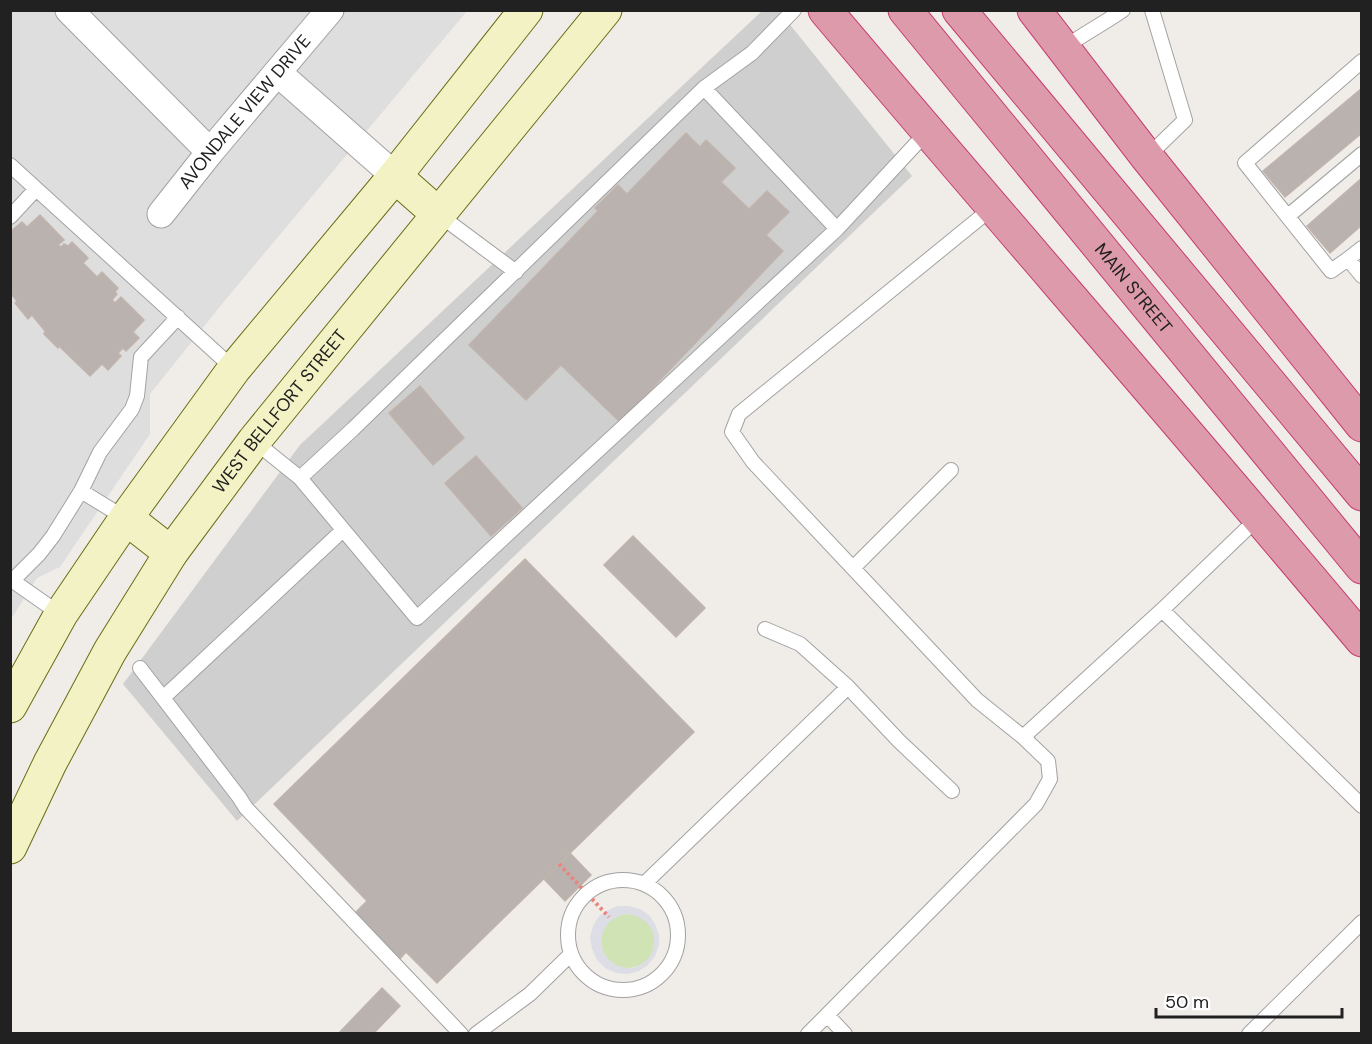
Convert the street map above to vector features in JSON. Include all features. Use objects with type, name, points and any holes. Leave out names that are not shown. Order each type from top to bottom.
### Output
[{"type":"highway","points":[[825,10],[1362,640]]},
{"type":"highway","name":"MAIN STREET","points":[[905,10],[1362,567]]},
{"type":"highway","points":[[959,10],[1362,494]]},
{"type":"highway","points":[[1034,10],[1147,157],[1362,424]]},
{"type":"main road","points":[[10,706],[61,615],[126,518],[234,369],[395,176],[526,10]]},
{"type":"main road","name":"WEST BELLFORT STREET","points":[[10,847],[50,763],[110,651],[171,553],[254,441],[605,10]]},
{"type":"main road","points":[[395,176],[438,214]]},
{"type":"main road","points":[[126,518],[171,553]]},
{"type":"street","points":[[69,10],[210,152]]},
{"type":"street","name":"AVONDALE VIEW DRIVE","points":[[161,214],[210,152],[330,10]]},
{"type":"street","points":[[278,73],[395,176]]},
{"type":"lane","points":[[300,478],[516,272],[704,88],[752,53],[794,10]]},
{"type":"lane","points":[[1063,48],[1123,10]]},
{"type":"lane","points":[[1147,157],[1185,120],[1152,10]]},
{"type":"lane","points":[[1362,61],[1245,163],[1331,271],[1362,248]]},
{"type":"lane","points":[[704,88],[837,229]]},
{"type":"lane","points":[[254,441],[300,478],[417,618],[837,229],[927,132]]},
{"type":"lane","points":[[1288,216],[1362,154]]},
{"type":"lane","points":[[10,165],[234,369]]},
{"type":"lane","points":[[10,217],[36,189]]},
{"type":"lane","points":[[808,1034],[1036,804],[1050,779],[1048,761],[1023,737],[977,700],[753,462],[732,432],[739,414],[992,208]]},
{"type":"lane","points":[[438,214],[516,272]]},
{"type":"lane","points":[[1348,260],[1362,276]]},
{"type":"lane","points":[[61,615],[12,580],[46,545],[81,491],[100,452],[132,409],[137,396],[141,357],[178,317]]},
{"type":"lane","points":[[853,568],[951,470]]},
{"type":"lane","points":[[81,491],[126,518]]},
{"type":"lane","points":[[1023,737],[1259,518]]},
{"type":"lane","points":[[163,698],[343,530]]},
{"type":"lane","points":[[1162,610],[1362,807]]},
{"type":"lane","points":[[765,629],[800,644],[848,687],[899,741],[952,791]]},
{"type":"lane","points":[[140,668],[246,808],[461,1034]]},
{"type":"lane","points":[[644,884],[848,687]]},
{"type":"lane","points":[[626,880],[644,884],[659,894],[671,908],[677,925],[677,943],[672,961],[661,976],[646,986],[628,990],[610,989],[593,982],[580,970],[571,954],[568,937],[570,919],[587,894],[608,882],[626,880]]},
{"type":"lane","points":[[1249,1034],[1362,922]]},
{"type":"lane","points":[[476,1034],[530,994],[571,954]]},
{"type":"lane","points":[[826,1015],[845,1034]]},
{"type":"path","points":[[559,864],[609,917]]},
{"type":"shaded area","points":[[10,11],[467,11],[222,304],[150,394],[150,434],[60,567],[37,578],[11,619]]},
{"type":"shaded area","points":[[762,11],[779,11],[912,176],[237,821],[123,684],[300,445]]},
{"type":"shaded area","points":[[618,906],[640,909],[649,915],[655,924],[659,935],[659,945],[655,956],[639,971],[628,974],[616,973],[605,968],[597,960],[590,937],[599,916]],"holes":[[[625,914],[634,915],[648,924],[653,932],[653,950],[642,964],[634,968],[625,968],[616,965],[604,953],[601,944],[602,935],[610,921]]]},
{"type":"green space","points":[[628,914],[638,916],[647,922],[653,931],[655,941],[653,951],[647,960],[638,966],[628,968],[618,966],[609,960],[603,951],[601,941],[603,931],[609,922],[618,916]]},
{"type":"building","points":[[1362,88],[1362,133],[1285,197],[1263,171]]},
{"type":"building","points":[[686,133],[700,147],[706,140],[735,168],[721,182],[749,209],[767,191],[789,212],[766,235],[783,251],[620,422],[561,365],[526,400],[469,345],[598,211],[595,208],[618,185],[627,194]]},
{"type":"building","points":[[1362,178],[1362,225],[1330,253],[1307,226]]},
{"type":"building","points":[[40,215],[64,240],[58,245],[68,246],[72,242],[88,258],[83,263],[97,277],[102,272],[118,288],[112,300],[115,303],[121,297],[144,320],[133,332],[139,338],[126,351],[123,348],[118,353],[121,356],[108,370],[102,364],[90,376],[44,334],[45,331],[32,315],[28,319],[15,303],[17,301],[12,295],[14,292],[10,296],[10,232],[22,222],[27,227]]},
{"type":"building","points":[[420,386],[464,438],[433,465],[389,413]]},
{"type":"building","points":[[476,456],[522,508],[491,536],[445,483]]},
{"type":"building","points":[[633,536],[705,608],[676,637],[604,565]]},
{"type":"building","points":[[525,559],[694,732],[437,983],[406,952],[400,959],[355,913],[367,901],[274,804]]},
{"type":"building","points":[[570,853],[591,875],[565,901],[544,879]]},
{"type":"building","points":[[382,988],[400,1006],[373,1034],[338,1034]]}]
